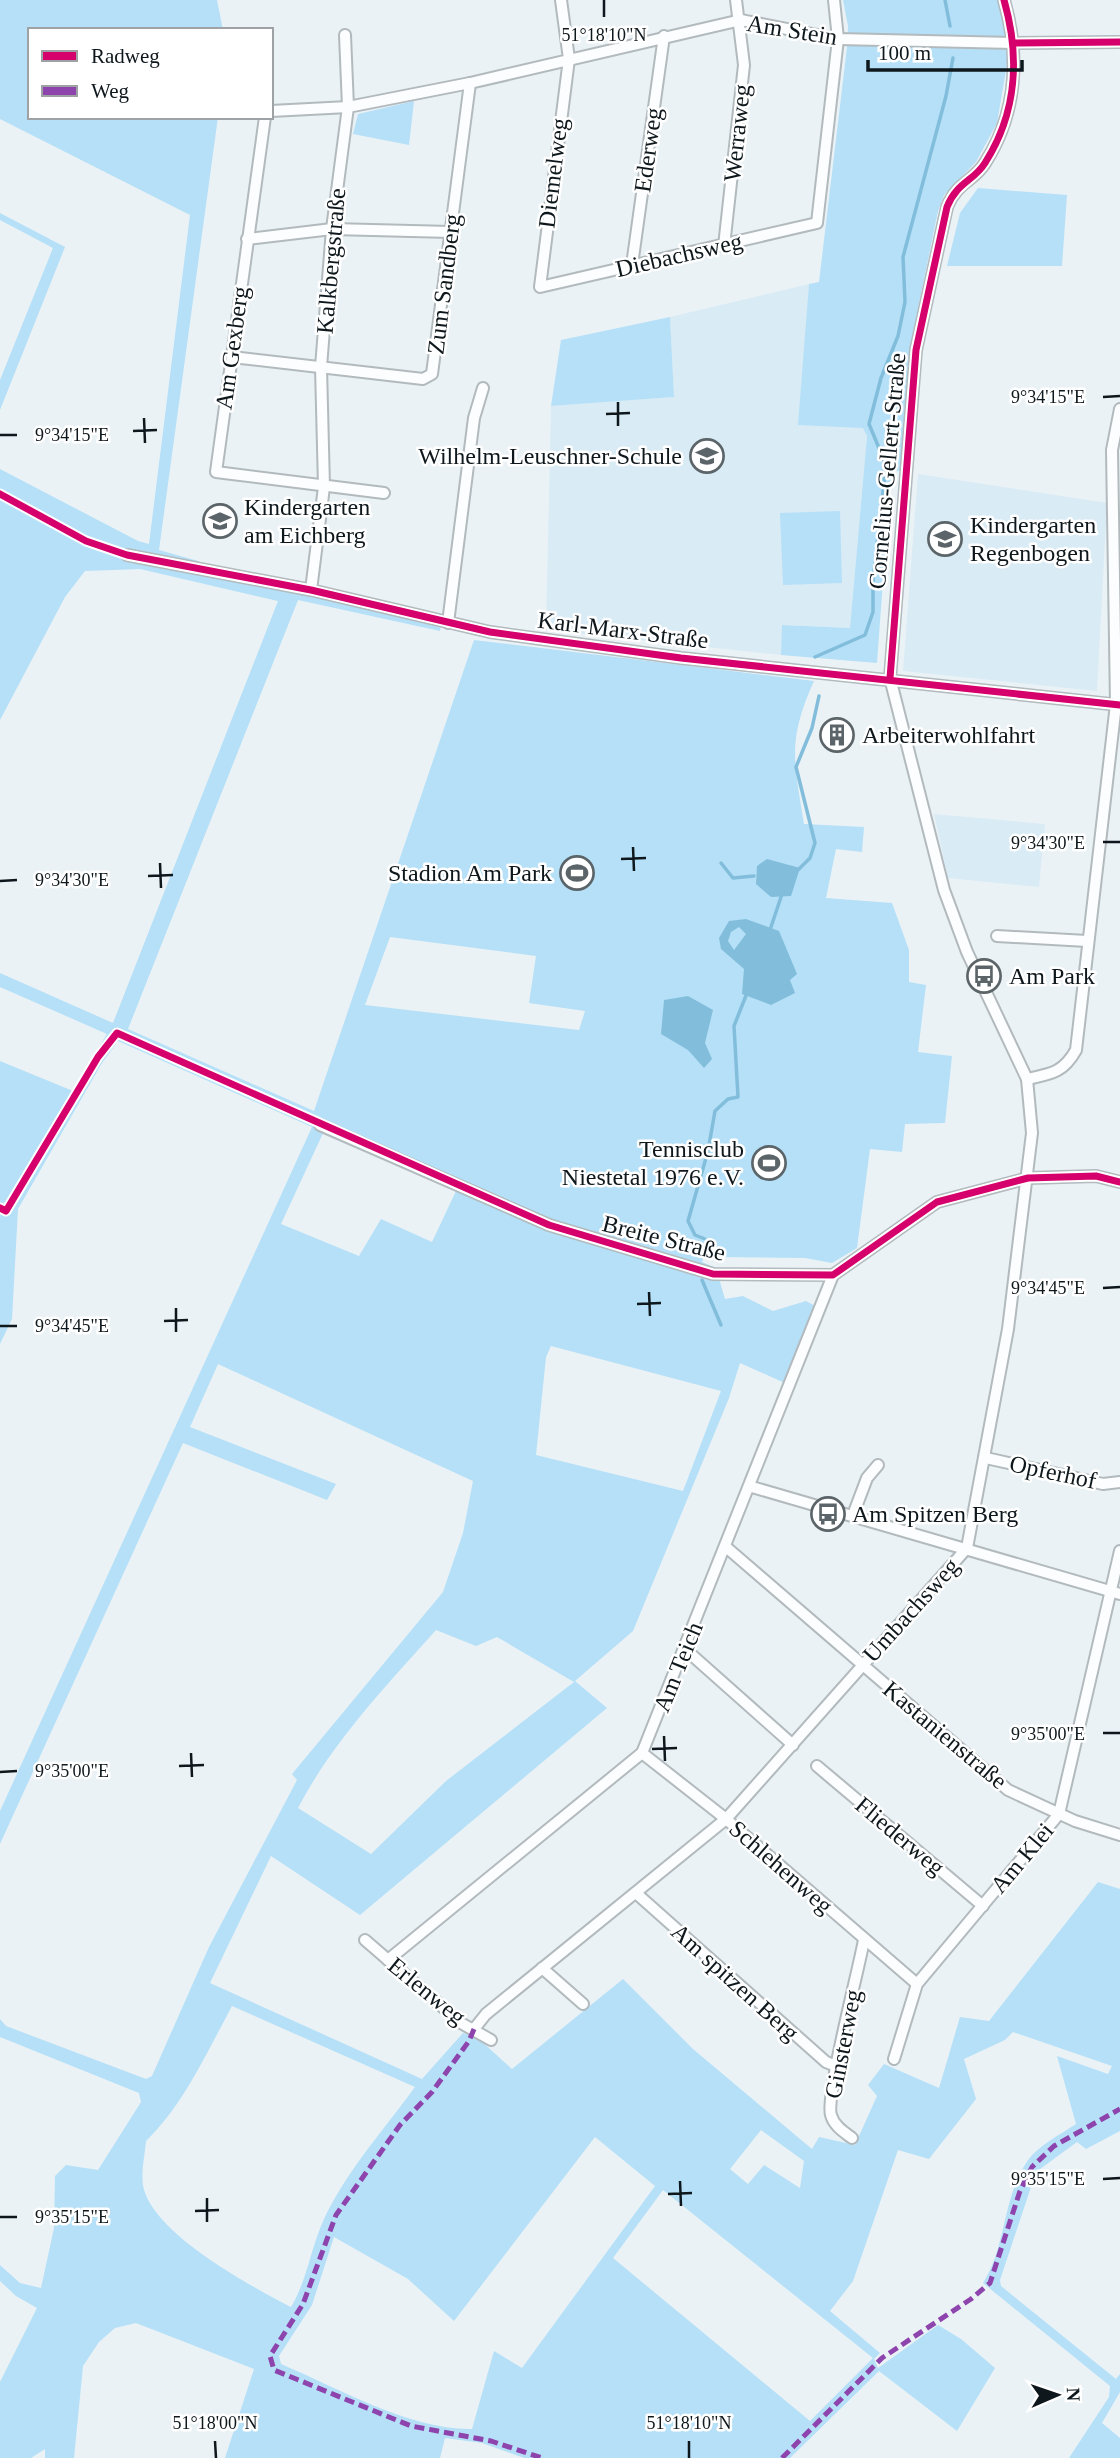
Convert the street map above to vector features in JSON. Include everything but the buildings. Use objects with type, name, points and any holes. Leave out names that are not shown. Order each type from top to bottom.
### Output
[{"type":"street","name":"Diemelweg","points":[[540,288],[569,59],[561,0]]},
{"type":"street","name":"Werraweg","points":[[724,246],[744,65],[741,20],[736,0]]},
{"type":"street","points":[[834,0],[838,39]]},
{"type":"street","name":"Cornelius-Gellert-Straße","points":[[1004,0],[1013,43],[1014,84],[1004,126],[984,165],[953,191],[947,207],[920,330],[890,678],[954,921],[1027,1079]]},
{"type":"street","name":"Am Stein","points":[[348,107],[741,20],[838,39],[1013,43],[1120,42]]},
{"type":"street","name":"Kalkbergstraße","points":[[311,590],[324,487],[321,367],[332,229],[348,107],[345,35]]},
{"type":"street","name":"Ederweg","points":[[632,265],[664,36]]},
{"type":"street","name":"Diebachsweg","points":[[540,288],[817,223],[838,39]]},
{"type":"street","name":"Zum Sandberg","points":[[321,367],[423,379],[432,374],[470,82]]},
{"type":"street","points":[[273,111],[348,107]]},
{"type":"street","name":"Am Gexberg","points":[[265,119],[216,472],[324,487]]},
{"type":"street","points":[[247,239],[332,229],[451,232]]},
{"type":"street","points":[[232,357],[321,367]]},
{"type":"street","points":[[447,623],[474,418],[483,388]]},
{"type":"street","points":[[1027,1079],[1068,1066],[1076,1050],[1087,941],[1118,704],[1112,450],[1120,409]]},
{"type":"street","points":[[324,487],[384,493]]},
{"type":"street","name":"Karl-Marx-Straße","points":[[127,555],[311,590],[447,623],[661,655],[1118,704]]},
{"type":"street","points":[[997,936],[1087,941]]},
{"type":"street","name":"Umbachsweg","points":[[474,2029],[485,2014],[726,1819],[967,1548],[986,1458],[1008,1329],[1028,1178],[1032,1133],[1027,1079]]},
{"type":"street","name":"Breite Straße","points":[[320,1125],[549,1225],[604,1244],[713,1274],[833,1275]]},
{"type":"street","points":[[833,1275],[937,1202],[1028,1178],[1096,1176],[1120,1182]]},
{"type":"street","name":"Am Teich","points":[[388,1961],[642,1754],[752,1487],[833,1275]]},
{"type":"street","name":"Opferhof","points":[[986,1458],[1103,1484],[1120,1482]]},
{"type":"street","points":[[853,1515],[867,1478],[878,1465]]},
{"type":"street","points":[[752,1487],[1116,1592]]},
{"type":"street","name":"Kastanienstraße","points":[[726,1547],[1009,1790],[1059,1814],[1120,1835]]},
{"type":"street","name":"Am Klei","points":[[894,2059],[917,1984],[1059,1814],[1116,1592],[1120,1552]]},
{"type":"street","points":[[685,1649],[793,1745]]},
{"type":"street","name":"Schlehenweg","points":[[642,1754],[726,1819],[917,1984]]},
{"type":"street","name":"Fliederweg","points":[[817,1766],[983,1906]]},
{"type":"street","name":"Am spitzen Berg","points":[[636,1894],[826,2062],[836,2066]]},
{"type":"street","name":"Erlenweg","points":[[365,1940],[461,2022],[491,2039]]},
{"type":"street","name":"Ginsterweg","points":[[852,2138],[838,2128],[830,2113],[836,2066],[864,1940]]},
{"type":"street","points":[[542,1968],[583,2004]]},
{"type":"shaded area","points":[[0,0],[217,0],[223,28],[28,28],[28,119],[218,119],[159,550],[198,561],[206,574],[441,624],[440,631],[298,600],[128,1029],[314,1111],[474,640],[814,681],[796,736],[796,767],[804,824],[864,827],[862,852],[836,849],[826,898],[892,903],[909,950],[909,982],[926,985],[918,1052],[952,1056],[945,1123],[905,1124],[902,1152],[870,1149],[857,1248],[832,1263],[805,1258],[716,1257],[710,1242],[702,1262],[716,1268],[725,1299],[743,1296],[773,1311],[806,1301],[817,1307],[787,1384],[740,1363],[729,1398],[633,1631],[575,1681],[607,1708],[360,1915],[271,1856],[210,1983],[422,2079],[463,2033],[480,2040],[512,2069],[623,1979],[693,2049],[812,2149],[819,2137],[855,2145],[877,2096],[868,2085],[884,2064],[939,2088],[960,2017],[989,2021],[1098,1882],[1120,1889],[1120,2131],[1086,2149],[1077,2142],[1036,2172],[1000,2280],[1001,2286],[1116,2379],[1120,2374],[1120,2392],[1102,2423],[1120,2438],[1120,2458],[1069,2458],[1109,2397],[1110,2386],[983,2283],[991,2269],[1013,2190],[1028,2160],[1044,2145],[1076,2124],[1057,2056],[1108,2074],[1112,2066],[1013,2032],[1005,2040],[964,2059],[976,2099],[929,2159],[898,2150],[853,2281],[830,2311],[880,2353],[874,2359],[878,2368],[938,2325],[961,2339],[995,2368],[957,2431],[879,2371],[790,2458],[524,2458],[482,2443],[445,2438],[440,2458],[225,2458],[254,2369],[136,2323],[115,2328],[99,2342],[83,2366],[74,2458],[45,2458],[45,2449],[31,2458],[0,2458],[0,2382],[37,2308],[16,2296],[0,2281],[0,2265],[20,2283],[41,2288],[54,2228],[55,2176],[66,2165],[98,2170],[141,2102],[139,2093],[0,2037],[0,2019],[6,2026],[146,2079],[152,2076],[209,1947],[297,1780],[292,1774],[443,1592],[463,1533],[473,1481],[218,1364],[190,1427],[336,1484],[327,1500],[183,1443],[0,1844],[0,1811],[312,1127],[118,1041],[102,1063],[18,1209],[12,1319],[0,1344],[0,1061],[73,1091],[107,1034],[0,987],[0,973],[113,1023],[278,601],[140,569],[85,571],[65,597],[0,720],[0,469],[138,541],[149,544],[190,215],[0,119]],"holes":[[[390,937],[536,956],[529,1003],[585,1011],[579,1030],[365,1005]],[[324,1131],[456,1191],[432,1242],[381,1219],[359,1256],[281,1224]],[[551,1346],[721,1391],[683,1491],[536,1455],[546,1357]],[[436,1630],[476,1646],[497,1637],[574,1682],[446,1781],[371,1854],[298,1808],[327,1760],[361,1715]],[[232,2006],[415,2087],[340,2189],[321,2226],[291,2307],[229,2272],[183,2239],[150,2203],[143,2185],[146,2141],[172,2111],[194,2077]],[[761,2130],[804,2161],[800,2188],[764,2165],[748,2184],[730,2169]],[[595,2137],[655,2186],[522,2368],[494,2351],[472,2429],[424,2423],[375,2406],[281,2364],[279,2356],[312,2305],[334,2237],[408,2279],[454,2321]],[[663,2190],[873,2358],[810,2421],[613,2258]]]},
{"type":"shaded area","points":[[843,0],[998,0],[1010,47],[997,123],[976,162],[944,195],[938,211],[909,352],[900,471],[891,471],[877,663],[781,655],[782,625],[850,628],[867,436],[863,428],[798,425],[809,284],[819,282],[847,47],[848,26]]},
{"type":"shaded area","points":[[414,101],[409,145],[353,134],[358,114]]},
{"type":"shaded area","points":[[978,188],[1067,195],[1062,266],[947,266],[960,213]]},
{"type":"shaded area","points":[[0,213],[65,247],[0,410],[0,380],[53,248],[0,220]]},
{"type":"shaded area","name":"Wilhelm-Leuschner-Schule","points":[[809,284],[808,300],[867,436],[850,628],[783,625],[781,655],[546,630],[551,406],[674,397],[670,317]]},
{"type":"shaded area","points":[[670,317],[674,397],[551,406],[561,340]]},
{"type":"shaded area","points":[[918,474],[1107,503],[1097,691],[903,671]]},
{"type":"shaded area","points":[[840,511],[842,583],[783,585],[780,513]]},
{"type":"shaded area","points":[[934,814],[1045,824],[1039,887],[948,878]]},
{"type":"shaded area","points":[[767,859],[800,868],[791,896],[771,897],[756,884],[757,866]]},
{"type":"shaded area","points":[[746,919],[779,931],[797,974],[790,980],[795,993],[771,1005],[742,994],[744,969],[721,949],[719,938],[729,921]],"holes":[[[739,927],[746,934],[734,950],[728,941],[731,932]]]},
{"type":"shaded area","points":[[688,996],[713,1010],[705,1043],[712,1059],[704,1068],[688,1050],[661,1034],[664,1000]]},
{"type":"waterway","points":[[945,0],[950,26]]},
{"type":"waterway","points":[[815,657],[865,635],[873,612],[873,581],[886,465],[869,424],[881,378],[898,336],[905,302],[903,257],[946,96],[953,58]]},
{"type":"waterway","points":[[798,870],[810,858],[815,843],[796,767],[812,728],[819,696]]},
{"type":"waterway","points":[[721,863],[733,878],[754,876]]},
{"type":"waterway","points":[[770,930],[782,894]]},
{"type":"waterway","points":[[705,1239],[695,1235],[688,1221],[708,1151],[715,1111],[728,1099],[738,1097],[734,1026],[747,993]]},
{"type":"waterway","points":[[702,1280],[721,1325]]},
{"type":"marked path","points":[[474,2029],[469,2041],[432,2092],[400,2125],[336,2215],[303,2304],[270,2356],[274,2370],[411,2426],[491,2441],[542,2458]]},
{"type":"marked path","points":[[782,2458],[882,2358],[971,2299],[990,2283],[1020,2191],[1032,2167],[1054,2146],[1120,2109]]},
{"type":"cycle path","points":[[890,678],[916,350],[947,207],[956,192],[985,163],[1004,124],[1013,63],[1004,0]]},
{"type":"cycle path","points":[[1013,43],[1120,42]]},
{"type":"cycle path","points":[[0,494],[86,541],[127,555],[311,590],[490,632],[681,658],[1120,705]]},
{"type":"cycle path","points":[[0,1208],[6,1211],[98,1057],[117,1033],[549,1225],[713,1274],[833,1275],[937,1202],[1028,1178],[1096,1176],[1120,1182]]},
{"type":"place","name":"Wilhelm-Leuschner-Schule","points":[[707,456]]},
{"type":"place","name":"Kindergarten am Eichberg","points":[[220,521]]},
{"type":"place","name":"Kindergarten Regenbogen","points":[[945,539]]},
{"type":"place","name":"Arbeiterwohlfahrt","points":[[837,735]]},
{"type":"place","name":"Stadion Am Park","points":[[577,873]]},
{"type":"place","name":"Am Park","points":[[984,976]]},
{"type":"place","name":"Tennisclub Niestetal 1976 e.V.","points":[[769,1163]]},
{"type":"place","name":"Am Spitzen Berg","points":[[828,1514]]}]
